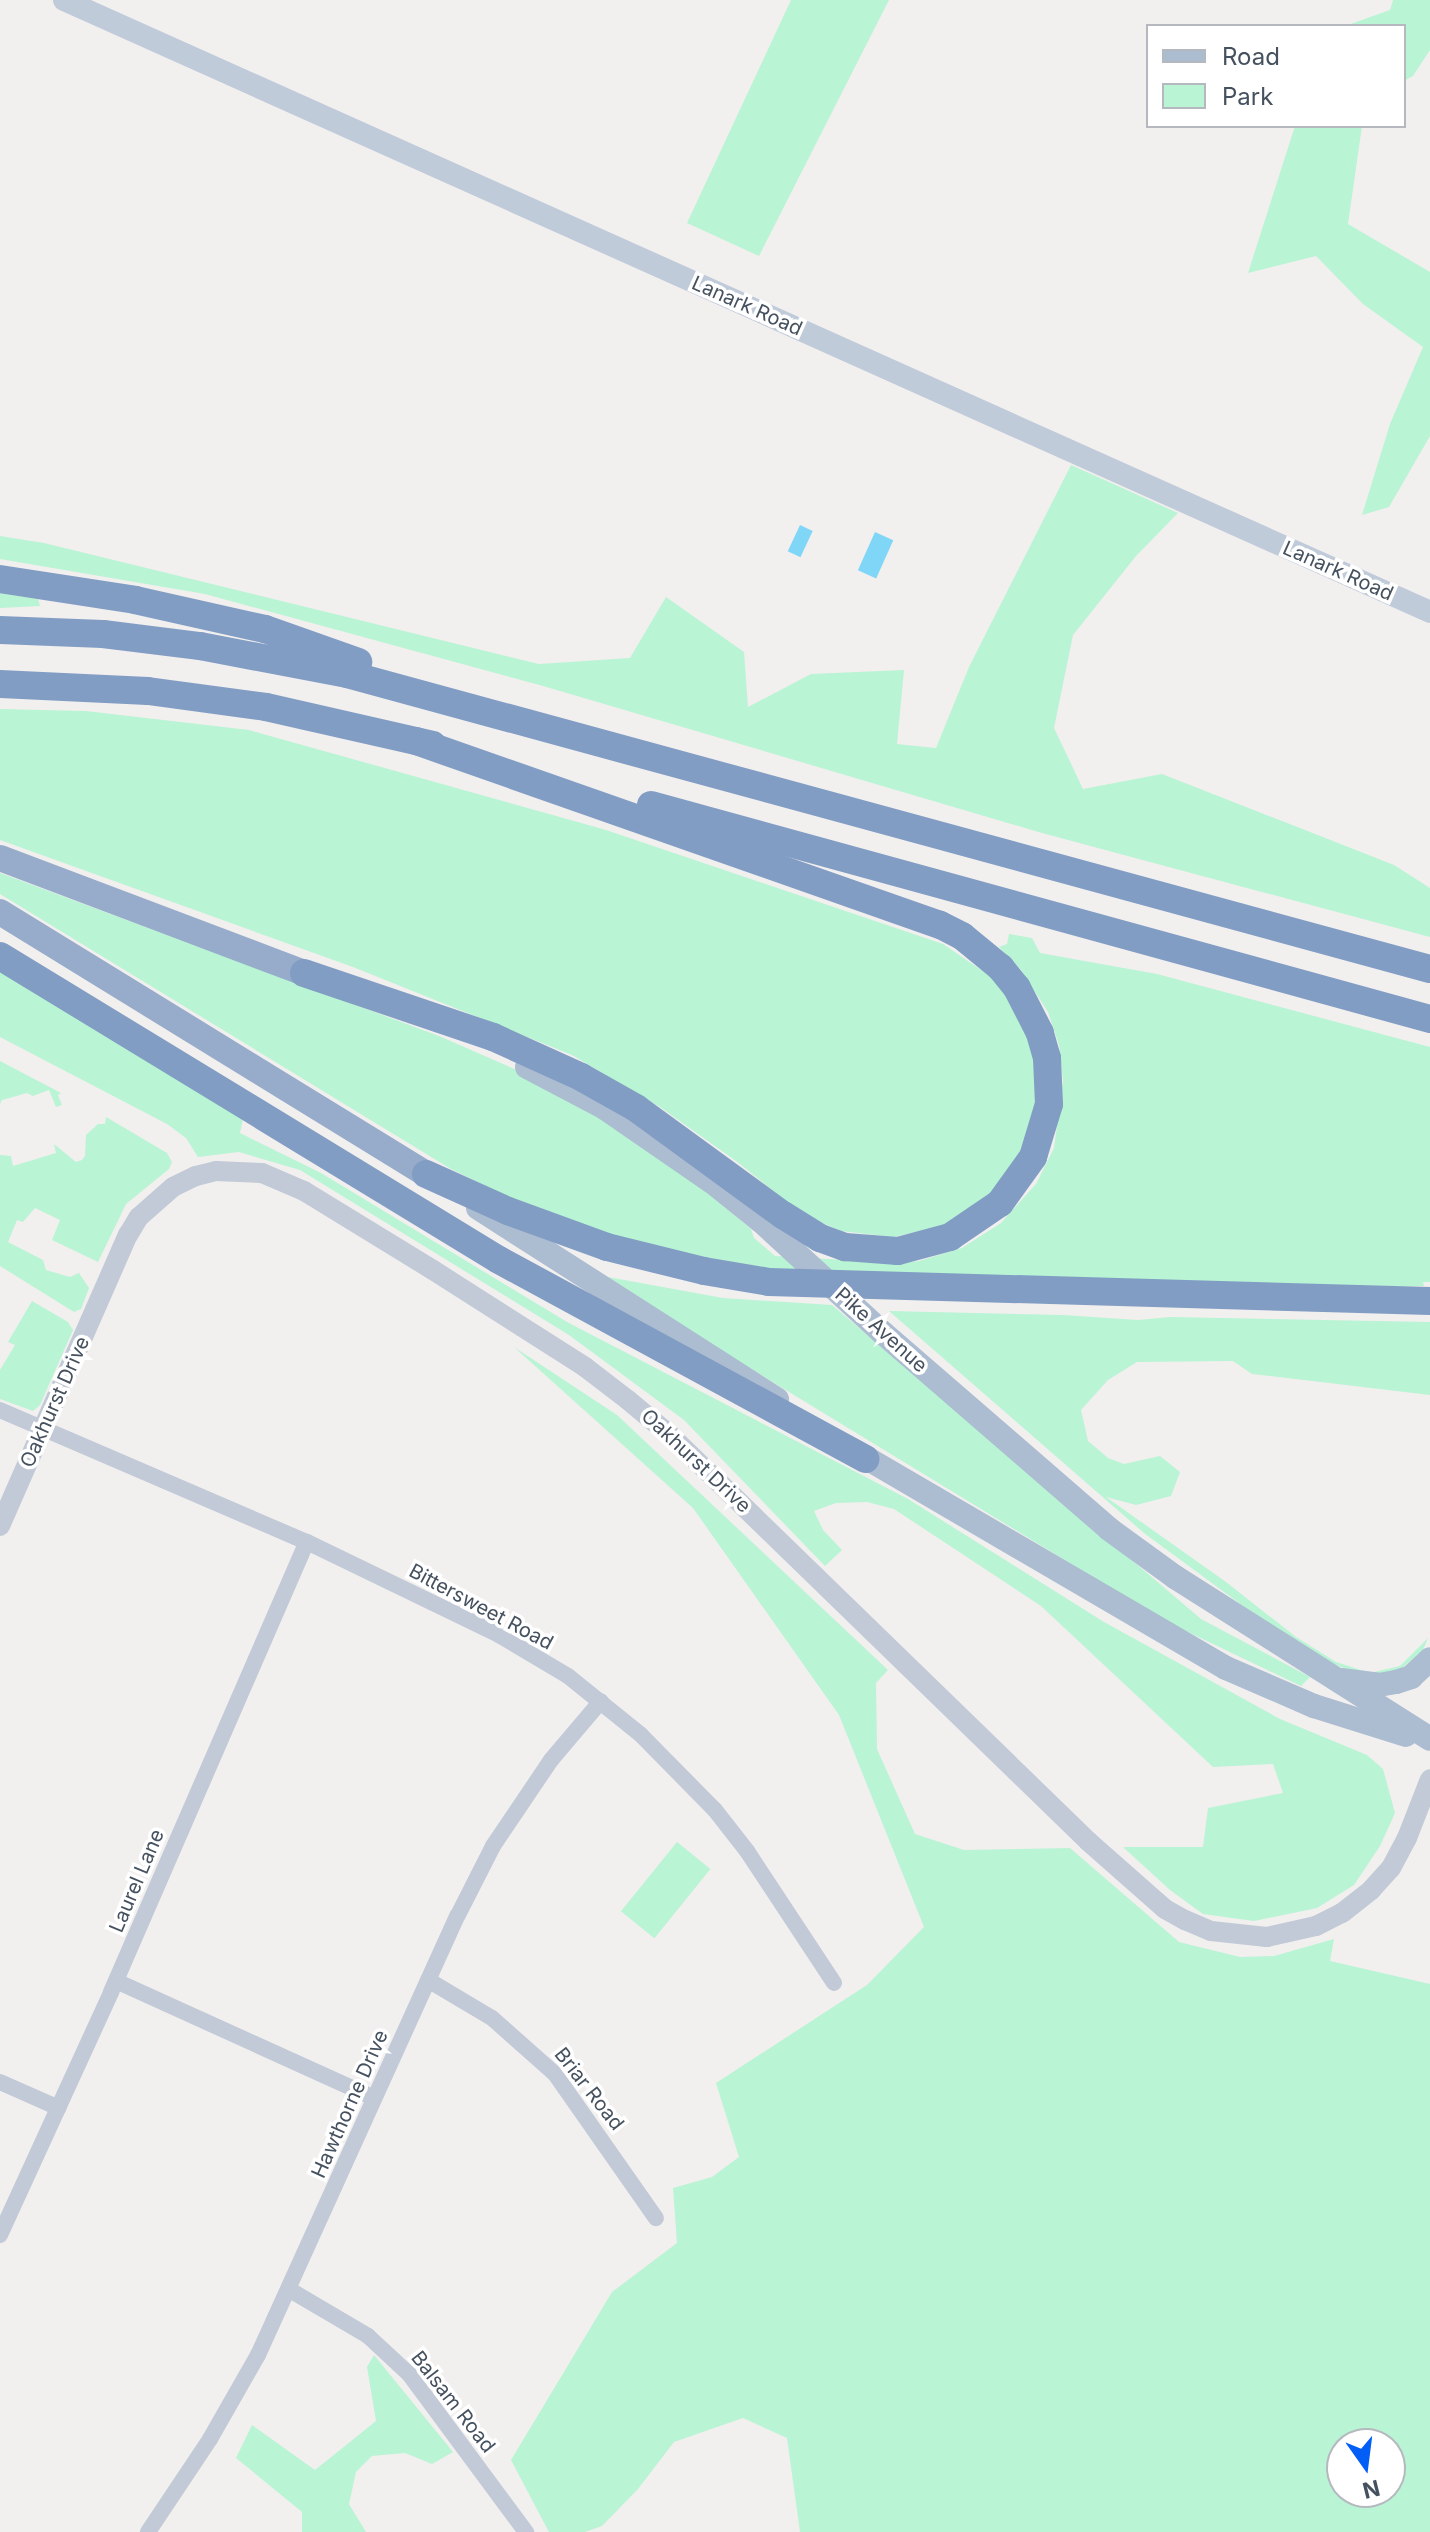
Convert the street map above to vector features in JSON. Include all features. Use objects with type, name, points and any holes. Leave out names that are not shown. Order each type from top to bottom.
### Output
[{"type":"highway","points":[[0,579],[135,600],[265,629],[517,718]]},
{"type":"highway","points":[[0,630],[103,634],[200,646],[347,674],[1430,969]]},
{"type":"highway","points":[[0,684],[163,693],[266,707],[416,741],[1430,1019]]},
{"type":"highway","points":[[0,858],[304,973],[440,1017],[581,1077],[636,1108],[783,1215],[820,1238],[845,1247],[898,1251],[950,1237],[1000,1203],[1033,1157],[1049,1104],[1047,1058],[1040,1033],[1017,988],[1001,968],[962,936],[925,919],[416,741]]},
{"type":"highway","points":[[0,912],[426,1174],[508,1211],[607,1247],[704,1271],[769,1282],[1428,1301]]},
{"type":"highway","points":[[0,956],[499,1260],[866,1459]]},
{"type":"main road","name":"Lanark Road","points":[[64,0],[1430,612]]},
{"type":"main road","name":"Pike Avenue","points":[[304,973],[545,1075],[605,1108],[711,1181],[786,1243],[883,1333],[1109,1529],[1175,1577],[1430,1741]]},
{"type":"main road","name":"Pike Avenue","points":[[426,1174],[721,1360],[866,1459],[1226,1668],[1314,1706],[1430,1741]]},
{"type":"main road","points":[[1331,1678],[1379,1685],[1396,1682],[1411,1677],[1430,1659]]},
{"type":"street","name":"Oakhurst Drive","points":[[0,1526],[139,1217],[173,1187],[196,1176],[216,1171],[262,1173],[304,1191],[433,1270],[585,1367],[628,1400],[670,1435],[1089,1842],[1165,1909],[1185,1920],[1211,1931],[1267,1937],[1316,1926],[1342,1913],[1371,1890],[1391,1868],[1407,1838],[1430,1779]]},
{"type":"street","name":"Bittersweet Road","points":[[0,1410],[307,1542],[499,1635],[568,1676],[601,1701],[679,1771],[715,1810],[747,1851],[834,1983]]},
{"type":"street","name":"Laurel Lane","points":[[0,2235],[116,1981],[307,1542]]},
{"type":"street","name":"Hawthorne Drive","points":[[148,2532],[210,2439],[290,2290],[428,1980],[500,1835],[551,1760],[601,1701]]},
{"type":"street","name":"Briar Road","points":[[428,1980],[492,2018],[555,2074],[656,2218]]},
{"type":"street","points":[[116,1981],[374,2098]]},
{"type":"street","points":[[0,2082],[59,2108]]},
{"type":"street","name":"Balsam Road","points":[[290,2290],[368,2336],[409,2374],[526,2532]]},
{"type":"green space","points":[[791,0],[889,0],[759,256],[687,223]]},
{"type":"green space","points":[[1393,0],[1430,0],[1430,50],[1413,76],[1406,80],[1406,24],[1351,24],[1390,10]]},
{"type":"green space","points":[[1294,128],[1362,128],[1348,224],[1430,272],[1430,436],[1389,507],[1362,515],[1390,424],[1423,347],[1363,304],[1316,256],[1248,273]]},
{"type":"green space","points":[[1071,465],[1178,513],[1136,556],[1073,635],[1054,728],[1083,789],[1162,774],[1394,865],[1430,888],[1430,937],[1042,833],[543,686],[205,594],[0,559],[0,536],[44,543],[539,664],[630,658],[666,597],[744,652],[748,707],[811,674],[904,670],[897,744],[936,748],[969,667]]},
{"type":"green space","points":[[0,593],[38,599],[40,606],[0,608]]},
{"type":"green space","points":[[0,709],[86,711],[249,730],[606,830],[943,944],[990,976],[1014,1003],[1033,1046],[1037,1100],[1022,1151],[985,1201],[952,1224],[893,1237],[841,1231],[804,1215],[736,1161],[660,1107],[572,1055],[353,967],[0,840]]},
{"type":"green space","points":[[0,873],[439,1036],[528,1075],[587,1107],[698,1185],[751,1229],[754,1238],[775,1256],[898,1263],[919,1261],[962,1248],[1001,1223],[1036,1184],[1054,1148],[1063,1081],[1059,1045],[1048,1012],[1021,970],[999,947],[1007,944],[1009,934],[1032,938],[1040,953],[1157,974],[1430,1047],[1430,1282],[1423,1282],[1424,1286],[1374,1287],[776,1270],[642,1246],[529,1207],[451,1169],[0,894]]},
{"type":"green space","points":[[0,970],[243,1119],[240,1133],[321,1173],[567,1322],[908,1499],[1104,1622],[1280,1719],[1367,1755],[1383,1769],[1395,1813],[1380,1846],[1354,1885],[1317,1908],[1254,1921],[1203,1914],[1170,1890],[1123,1847],[1203,1847],[1208,1808],[1283,1793],[1273,1764],[1213,1767],[1041,1606],[894,1509],[867,1502],[836,1503],[814,1511],[823,1530],[842,1550],[825,1566],[684,1420],[569,1335],[300,1170],[239,1152],[198,1157],[186,1138],[167,1124],[0,1037]]},
{"type":"green space","points":[[0,1061],[61,1093],[58,1095],[62,1105],[56,1107],[49,1090],[33,1096],[27,1093],[2,1100],[0,1104]]},
{"type":"green space","points":[[106,1117],[167,1153],[172,1162],[169,1169],[126,1204],[98,1262],[52,1240],[60,1220],[35,1208],[23,1222],[17,1220],[8,1242],[43,1260],[46,1270],[70,1277],[79,1273],[89,1288],[81,1309],[74,1312],[0,1266],[0,1155],[11,1156],[13,1166],[56,1153],[54,1144],[76,1162],[82,1160],[86,1135],[98,1124],[105,1124]]},
{"type":"green space","points":[[608,1277],[723,1298],[832,1305],[1201,1619],[1310,1677],[1301,1686],[1163,1620],[704,1340]]},
{"type":"green space","points":[[32,1301],[68,1322],[73,1330],[40,1405],[33,1411],[0,1399],[0,1370],[15,1345],[8,1342]]},
{"type":"green space","points":[[889,1311],[1138,1320],[1170,1317],[1430,1322],[1430,1395],[1252,1374],[1233,1361],[1137,1362],[1108,1380],[1081,1410],[1088,1441],[1108,1458],[1124,1464],[1160,1456],[1180,1472],[1171,1496],[1136,1505],[1106,1497],[1226,1582],[1296,1637],[1336,1662],[1370,1673],[1400,1666],[1428,1638],[1423,1650],[1395,1674],[1355,1673],[1327,1661],[1254,1614],[1144,1533]]},
{"type":"green space","points":[[514,1347],[617,1415],[888,1670],[876,1683],[877,1749],[915,1834],[964,1850],[1070,1848],[1179,1942],[1240,1957],[1274,1956],[1334,1939],[1330,1961],[1430,1984],[1430,2532],[800,2532],[787,2438],[743,2418],[674,2442],[638,2489],[602,2526],[585,2532],[549,2532],[511,2460],[612,2292],[677,2243],[673,2188],[712,2177],[739,2157],[716,2083],[867,1985],[924,1927],[839,1715],[693,1508]]},
{"type":"green space","points":[[677,1842],[710,1869],[654,1938],[621,1911]]},
{"type":"green space","points":[[374,2355],[453,2452],[432,2464],[405,2453],[372,2456],[356,2472],[349,2504],[366,2532],[302,2532],[302,2512],[236,2458],[252,2425],[315,2470],[376,2421],[367,2367]]},
{"type":"water","points":[[800,525],[813,531],[800,557],[788,551]]},
{"type":"water","points":[[875,532],[893,540],[876,579],[858,570]]}]
